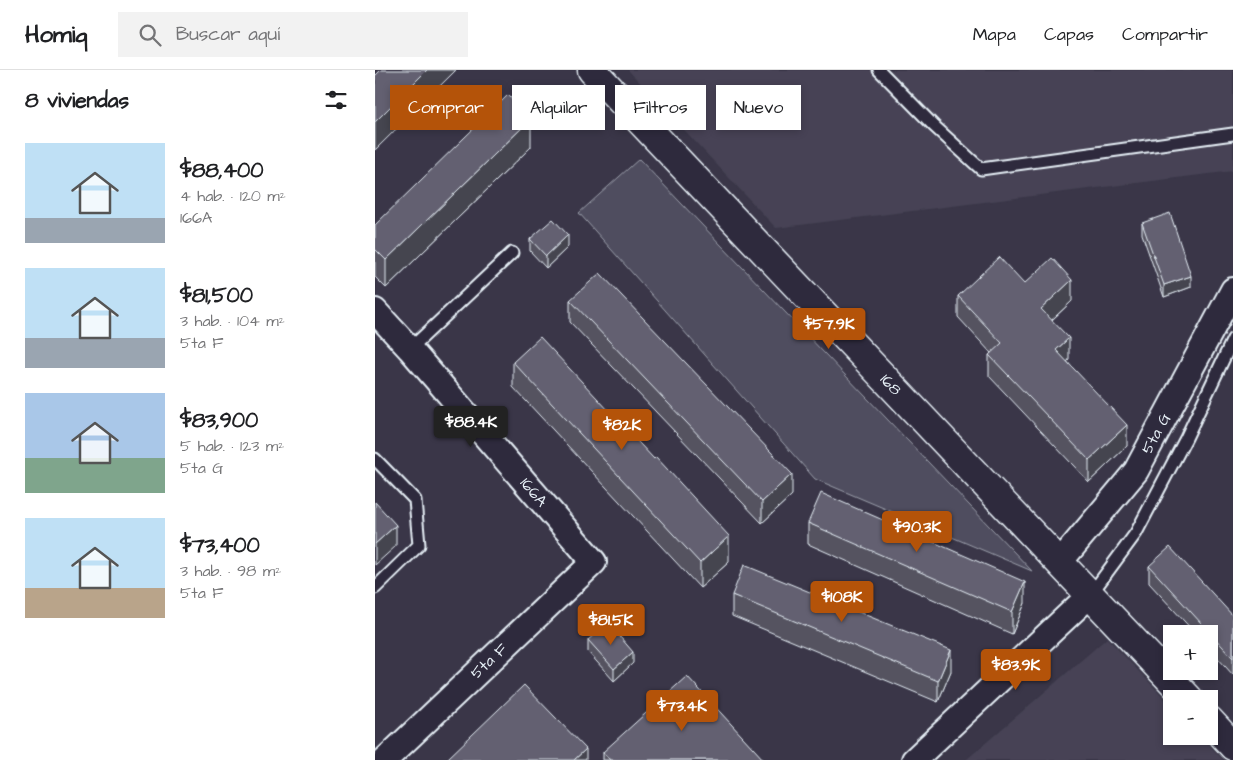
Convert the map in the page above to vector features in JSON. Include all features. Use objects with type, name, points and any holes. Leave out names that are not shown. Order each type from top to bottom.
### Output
[{"type":"street","name":"168","points":[[600,72],[1181,690]]},
{"type":"street","name":"5ta G","points":[[1060,562],[1136,471],[1233,290]]},
{"type":"street","name":"166A","points":[[375,310],[594,562]]},
{"type":"street","name":"5ta F","points":[[385,760],[594,562]]},
{"type":"street","points":[[914,760],[1091,594]]},
{"type":"street","points":[[1218,730],[1233,746]]},
{"type":"lane","points":[[879,70],[934,126],[981,169],[1233,134]]},
{"type":"lane","points":[[410,349],[513,253]]},
{"type":"lane","points":[[1091,594],[1136,533],[1186,438],[1233,339]]},
{"type":"lane","points":[[375,459],[415,500],[419,545],[375,588]]},
{"type":"shaded area","points":[[628,70],[1233,70],[1233,171],[776,228],[684,130],[706,130],[706,85],[642,85]]},
{"type":"shaded area","points":[[639,159],[1032,571],[815,479],[579,213]]},
{"type":"shaded area","points":[[1107,638],[1163,697],[1163,745],[1209,745],[1223,760],[966,760]]},
{"type":"building","points":[[381,70],[427,70],[412,85],[390,85],[390,107],[375,122],[375,76]]},
{"type":"building","points":[[508,95],[512,99],[512,130],[520,130],[386,260],[375,249],[375,225],[472,130],[502,130],[502,101]]},
{"type":"building","points":[[1170,213],[1191,276],[1164,285],[1142,223]]},
{"type":"building","points":[[553,219],[568,235],[546,256],[530,239]]},
{"type":"building","points":[[999,257],[1024,284],[1052,258],[1072,280],[1041,309],[1069,338],[1056,350],[1127,425],[1089,460],[989,355],[1002,343],[958,296]]},
{"type":"building","points":[[600,273],[792,474],[762,502],[570,300]]},
{"type":"building","points":[[540,337],[729,536],[700,563],[513,362]]},
{"type":"building","points":[[821,493],[1025,582],[1012,612],[808,523]]},
{"type":"building","points":[[375,502],[396,525],[375,544]]},
{"type":"building","points":[[1170,547],[1233,616],[1233,658],[1218,642],[1218,625],[1203,625],[1149,566]]},
{"type":"building","points":[[744,565],[951,650],[938,681],[732,595]]},
{"type":"building","points":[[608,623],[633,652],[614,669],[588,640]]},
{"type":"building","points":[[687,676],[764,760],[610,760],[603,752]]},
{"type":"building","points":[[524,685],[586,749],[574,760],[446,760]]}]
